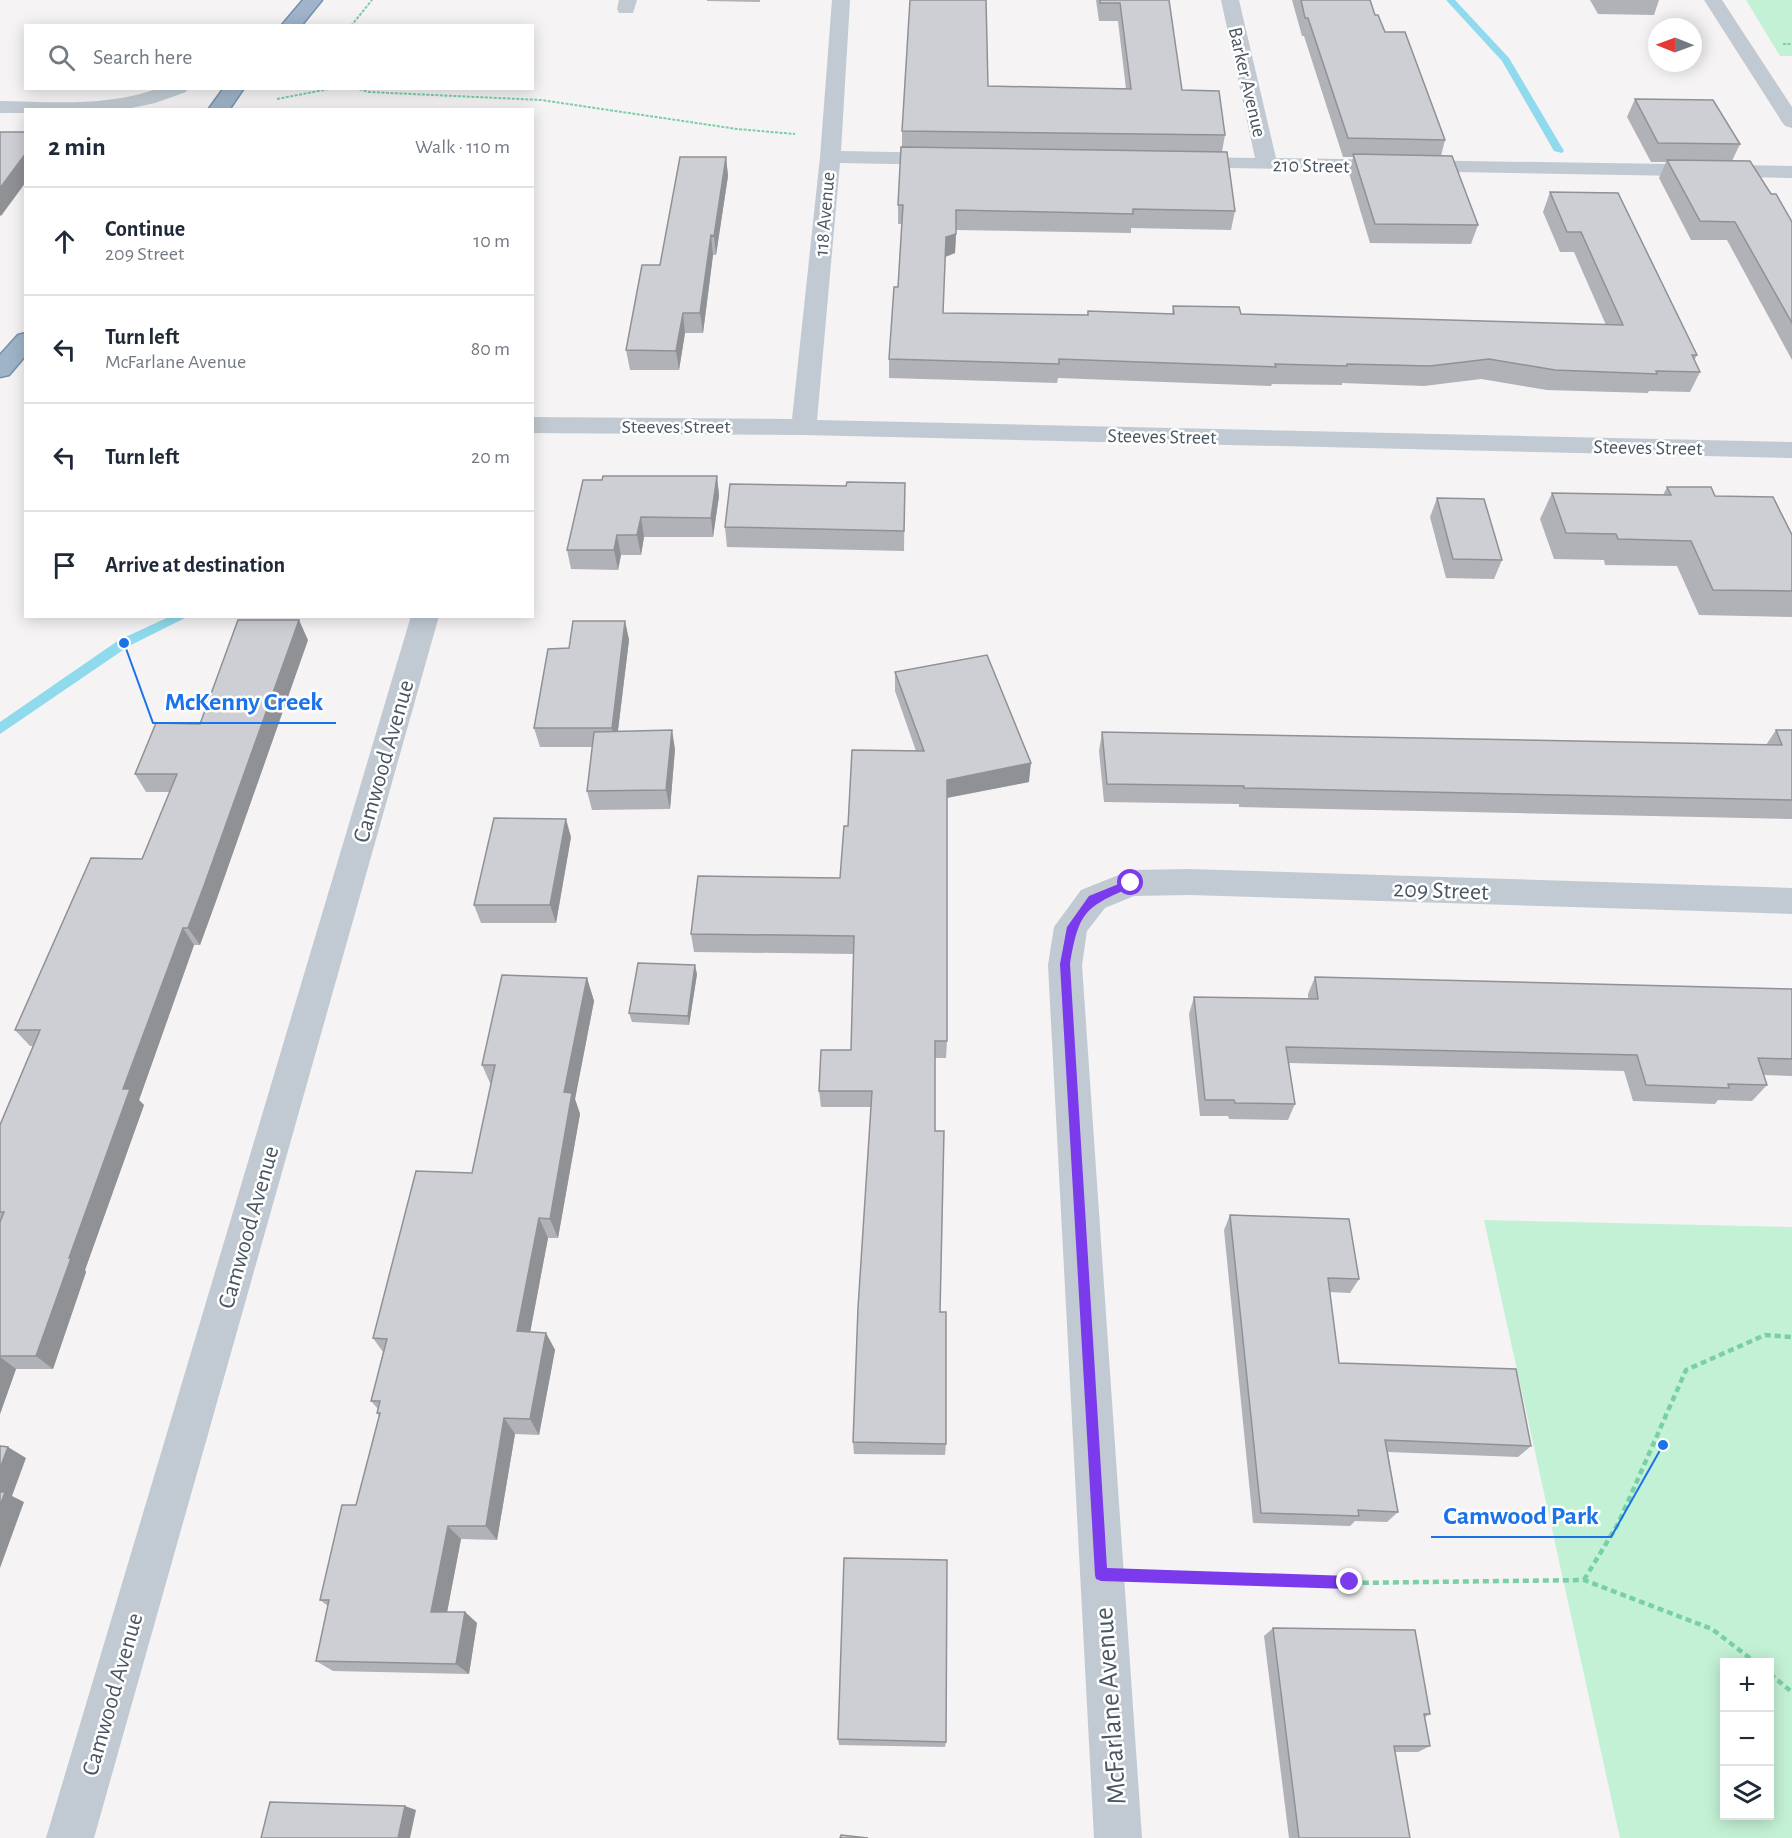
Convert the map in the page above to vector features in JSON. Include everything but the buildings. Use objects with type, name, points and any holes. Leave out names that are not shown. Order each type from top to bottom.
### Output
[{"type":"highway","points":[[292,24],[313,0]]},
{"type":"highway","points":[[220,108],[234,90]]},
{"type":"highway","points":[[0,370],[24,342]]},
{"type":"street","name":"118 Avenue","points":[[804,428],[831,147],[841,0]]},
{"type":"street","name":"Barker Avenue","points":[[1230,0],[1267,164]]},
{"type":"street","points":[[1713,0],[1792,122]]},
{"type":"street","points":[[103,108],[148,99],[173,90]]},
{"type":"street","points":[[0,107],[49,108]]},
{"type":"street","points":[[831,147],[960,159]]},
{"type":"street","name":"210 Street","points":[[1161,162],[1792,172]]},
{"type":"street","name":"Steeves Street","points":[[534,425],[804,428],[1792,450]]},
{"type":"street","name":"Camwood Avenue","points":[[70,1838],[424,618]]},
{"type":"street","name":"209 Street","points":[[1093,899],[1131,883],[1189,882],[1792,900]]},
{"type":"street","name":"McFarlane Avenue","points":[[1093,899],[1071,927],[1065,964],[1118,1838]]},
{"type":"path","points":[[353,24],[372,0]]},
{"type":"path","points":[[277,99],[324,90]]},
{"type":"path","points":[[362,90],[510,97],[566,103],[831,147]]},
{"type":"path","points":[[1584,1580],[1618,1524],[1686,1370],[1765,1335],[1792,1337]]},
{"type":"path","points":[[1101,1575],[1350,1582],[1584,1580],[1712,1629],[1750,1658]]},
{"type":"path","points":[[1774,1677],[1792,1692]]},
{"type":"green space","points":[[1746,0],[1792,0],[1792,56],[1780,56]]},
{"type":"green space","points":[[1484,1220],[1792,1227],[1792,1838],[1620,1838]]},
{"type":"waterway","points":[[1450,0],[1506,60],[1559,151]]},
{"type":"waterway","points":[[0,729],[124,643],[179,618]]},
{"type":"place","name":"McKenny Creek","points":[[124,643]]},
{"type":"place","name":"Camwood Park","points":[[1663,1445]]},
{"type":"route","points":[[1131,883],[1093,899],[1071,927],[1065,964],[1101,1575],[1350,1582]]}]
